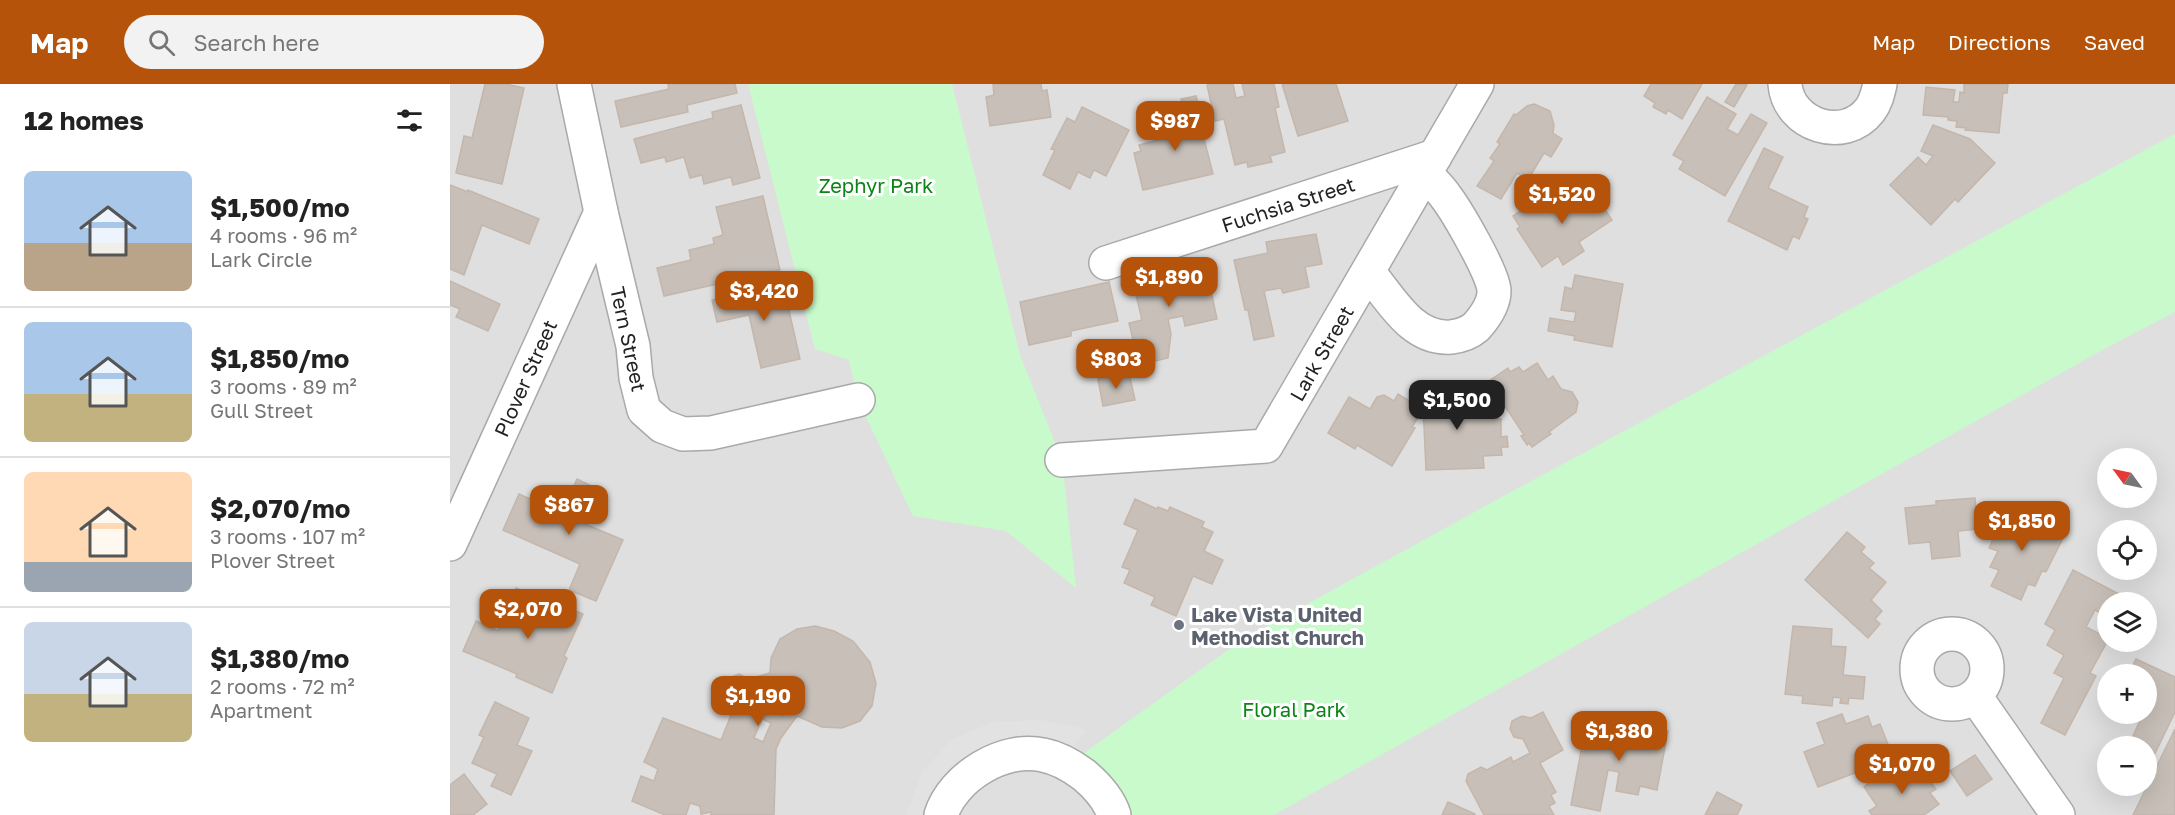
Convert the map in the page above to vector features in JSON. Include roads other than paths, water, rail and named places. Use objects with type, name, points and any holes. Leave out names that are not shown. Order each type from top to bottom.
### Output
[{"type":"street","name":"Tern Street","points":[[574,84],[633,346],[636,378],[644,410],[662,426],[683,434],[711,433],[858,400]]},
{"type":"street","name":"Lark Street","points":[[1062,460],[1266,446],[1478,84]]},
{"type":"street","points":[[1785,84],[1791,104],[1801,116],[1813,124],[1828,128],[1843,127],[1869,112],[1881,84]]},
{"type":"street","name":"Fuchsia Street","points":[[1106,263],[1430,164]]},
{"type":"street","points":[[1368,272],[1403,317],[1420,330],[1438,338],[1458,336],[1472,330],[1486,316],[1494,290],[1489,273],[1430,164]]},
{"type":"street","name":"Plover Street","points":[[450,544],[601,212]]},
{"type":"street","points":[[1975,696],[2058,815]]},
{"type":"street","points":[[941,815],[943,808],[960,783],[984,765],[1012,755],[1042,754],[1068,763],[1093,782],[1110,804],[1114,815]]},
{"type":"place","name":"Lake Vista United Methodist Church","points":[[1179,625]]},
{"type":"park label","name":"Zephyr Park","points":[[876,185]]},
{"type":"park label","name":"Floral Park","points":[[1294,709]]}]
